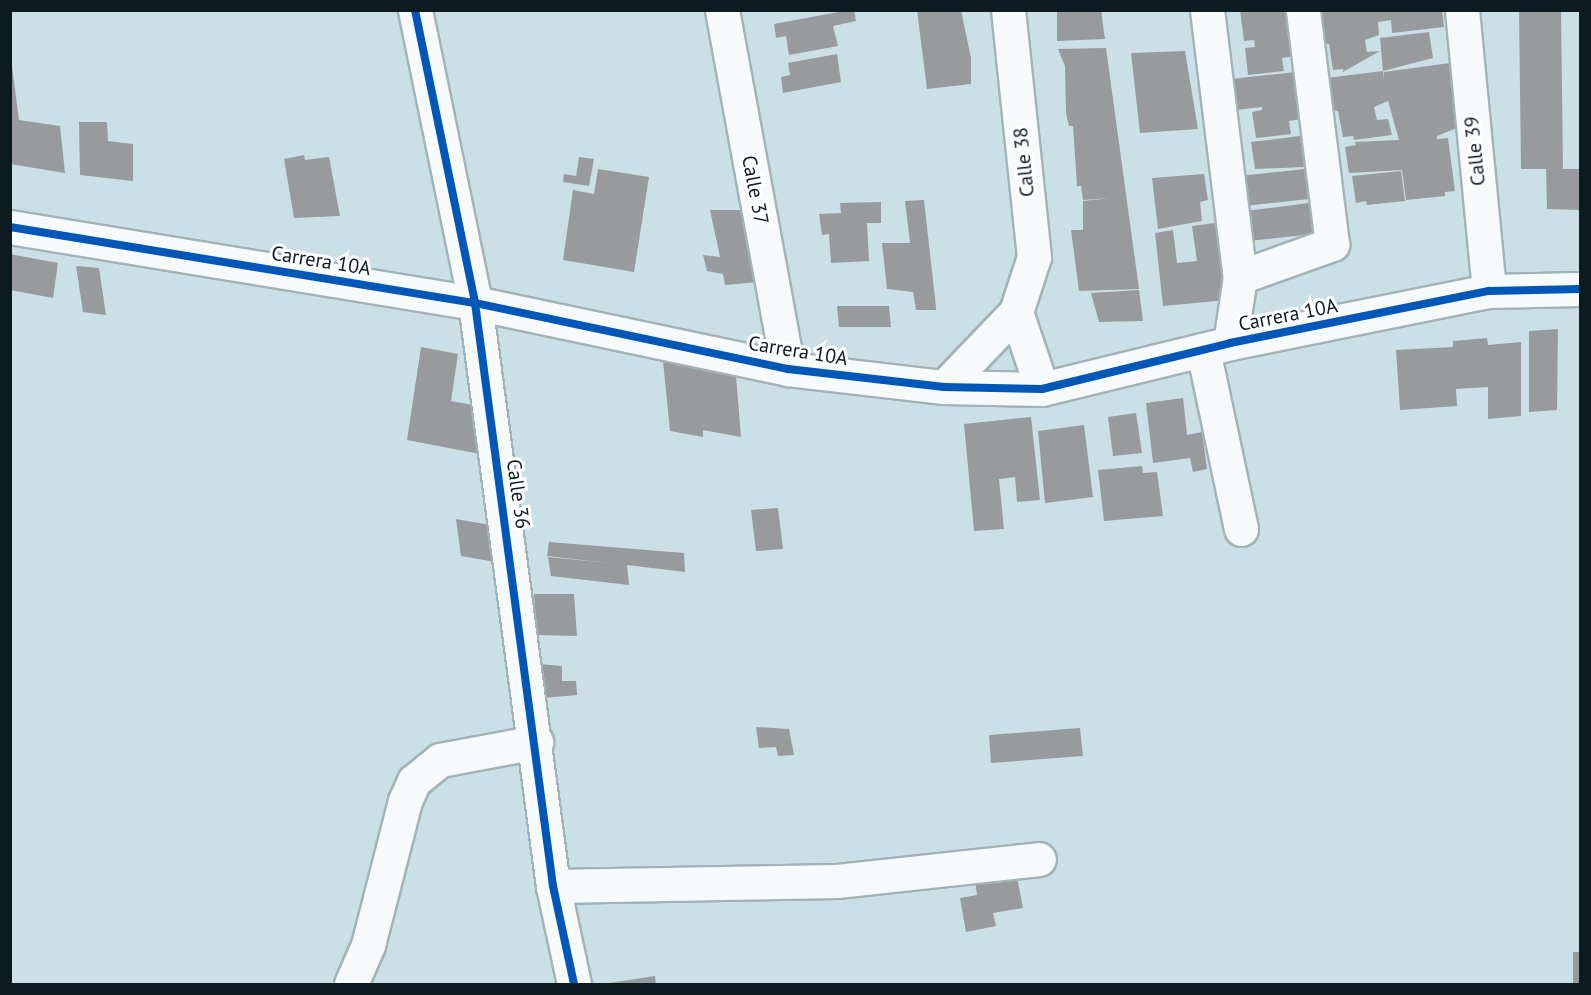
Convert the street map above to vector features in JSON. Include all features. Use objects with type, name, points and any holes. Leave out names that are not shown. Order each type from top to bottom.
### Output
[{"type":"street","name":"Calle 36","points":[[415,10],[475,303],[536,742],[553,886],[574,984]]},
{"type":"street","name":"Calle 37","points":[[722,10],[789,369]]},
{"type":"street","name":"Calle 38","points":[[1008,10],[1034,257],[1016,312]]},
{"type":"street","points":[[1207,10],[1240,278],[1216,346],[1241,529]]},
{"type":"street","points":[[1240,278],[1332,244],[1303,10]]},
{"type":"street","name":"Calle 39","points":[[1462,10],[1489,291]]},
{"type":"street","name":"Carrera 10A","points":[[10,227],[475,303],[789,369],[944,387],[1042,389],[1216,346],[1489,291],[1581,289]]},
{"type":"street","points":[[944,387],[1016,312],[1042,389]]},
{"type":"street","points":[[351,984],[368,945],[405,801],[414,781],[440,760],[536,742]]},
{"type":"street","points":[[553,886],[837,881],[1039,859]]},
{"type":"building","points":[[854,10],[856,21],[833,26],[838,46],[789,55],[786,36],[776,38],[774,24]]},
{"type":"building","points":[[917,10],[961,10],[971,58],[971,84],[927,89]]},
{"type":"building","points":[[1057,10],[1101,10],[1105,39],[1057,41]]},
{"type":"building","points":[[1240,10],[1289,10],[1295,56],[1282,58],[1284,71],[1248,75],[1245,48],[1255,47],[1254,40],[1244,41]]},
{"type":"building","points":[[1442,10],[1444,27],[1392,33],[1391,20],[1378,22],[1379,35],[1365,40],[1367,52],[1380,51],[1343,72],[1343,69],[1333,70],[1329,44],[1314,42],[1310,12]]},
{"type":"building","points":[[1519,10],[1561,10],[1563,169],[1580,169],[1580,210],[1547,209],[1546,169],[1521,169]]},
{"type":"building","points":[[1429,32],[1433,58],[1383,71],[1380,38]]},
{"type":"building","points":[[1106,48],[1139,289],[1079,291],[1071,230],[1083,230],[1083,201],[1110,198],[1083,200],[1081,186],[1077,186],[1073,126],[1069,126],[1066,113],[1065,66],[1058,49]]},
{"type":"building","points":[[10,50],[19,120],[60,126],[65,173],[10,164]]},
{"type":"building","points":[[1185,51],[1198,129],[1140,133],[1131,53]]},
{"type":"building","points":[[837,54],[841,82],[783,93],[781,77],[790,75],[788,63]]},
{"type":"building","points":[[1450,63],[1457,128],[1437,136],[1437,139],[1448,138],[1455,191],[1445,192],[1445,196],[1406,200],[1402,170],[1349,173],[1345,147],[1356,145],[1355,142],[1399,140],[1388,101],[1374,107],[1377,120],[1388,119],[1392,135],[1354,140],[1353,136],[1343,137],[1338,111],[1322,109],[1318,79],[1383,71],[1384,79],[1384,72]]},
{"type":"building","points":[[1296,72],[1302,119],[1289,121],[1291,134],[1256,138],[1252,112],[1262,110],[1262,107],[1235,110],[1231,79]]},
{"type":"building","points":[[79,122],[107,122],[108,141],[133,144],[133,181],[80,175]]},
{"type":"building","points":[[1300,136],[1304,167],[1255,169],[1251,142]]},
{"type":"building","points":[[304,155],[305,160],[329,157],[340,216],[294,218],[284,159]]},
{"type":"building","points":[[579,157],[594,159],[589,186],[563,182],[564,174],[576,176]]},
{"type":"building","points":[[598,169],[649,177],[634,272],[563,260],[573,190],[594,194]]},
{"type":"building","points":[[1305,169],[1309,199],[1243,206],[1239,176]]},
{"type":"building","points":[[1401,171],[1405,201],[1367,205],[1366,201],[1356,203],[1352,176]]},
{"type":"building","points":[[1204,174],[1208,200],[1200,202],[1202,221],[1158,229],[1152,178]]},
{"type":"building","points":[[924,200],[936,310],[916,310],[913,292],[887,289],[882,243],[910,243],[905,201]]},
{"type":"building","points":[[881,202],[881,223],[867,223],[869,261],[831,263],[829,234],[822,235],[819,214],[841,213],[840,203]]},
{"type":"building","points":[[1309,203],[1313,234],[1248,241],[1245,211]]},
{"type":"building","points":[[710,210],[745,210],[759,282],[725,285],[723,274],[707,271],[703,255],[720,257]]},
{"type":"building","points":[[1215,223],[1227,300],[1163,306],[1155,233],[1173,230],[1177,263],[1197,261],[1192,226]]},
{"type":"building","points":[[10,254],[58,263],[53,298],[10,290]]},
{"type":"building","points":[[76,266],[99,268],[106,315],[83,312]]},
{"type":"building","points":[[1139,290],[1143,321],[1099,322],[1091,293]]},
{"type":"building","points":[[837,306],[889,306],[891,327],[839,327]]},
{"type":"building","points":[[1558,329],[1557,410],[1529,412],[1529,331]]},
{"type":"building","points":[[1487,338],[1488,345],[1521,342],[1521,416],[1488,419],[1488,387],[1456,389],[1457,406],[1400,410],[1396,350],[1453,347],[1453,341]]},
{"type":"building","points":[[421,347],[458,354],[451,401],[473,405],[480,454],[407,440]]},
{"type":"building","points":[[663,361],[736,376],[741,437],[703,430],[703,437],[670,431]]},
{"type":"building","points":[[1183,398],[1187,435],[1202,432],[1207,469],[1193,472],[1190,458],[1153,463],[1146,403]]},
{"type":"building","points":[[1136,413],[1142,453],[1113,456],[1108,417]]},
{"type":"building","points":[[1031,417],[1040,500],[1017,502],[1015,477],[999,479],[1004,529],[974,531],[964,424]]},
{"type":"building","points":[[1084,425],[1093,497],[1045,503],[1038,431]]},
{"type":"building","points":[[1142,466],[1143,473],[1157,472],[1163,516],[1104,521],[1098,470]]},
{"type":"building","points":[[778,508],[783,549],[756,551],[751,510]]},
{"type":"building","points":[[456,519],[490,525],[495,562],[461,556]]},
{"type":"building","points":[[549,542],[684,553],[685,572],[627,565],[629,585],[551,576],[548,557],[609,563],[547,556]]},
{"type":"building","points":[[534,594],[574,594],[577,636],[537,635]]},
{"type":"building","points":[[540,664],[562,666],[562,681],[576,681],[577,695],[544,698]]},
{"type":"building","points":[[756,727],[789,729],[794,755],[778,756],[776,747],[759,748]]},
{"type":"building","points":[[1080,728],[1083,756],[991,763],[989,735]]},
{"type":"building","points":[[1016,872],[1023,908],[993,913],[996,926],[966,932],[960,898],[977,895],[975,880]]},
{"type":"building","points":[[1573,952],[1580,952],[1580,984],[1573,984]]},
{"type":"building","points":[[655,976],[656,984],[609,984],[609,983]]},
{"type":"cycle path","points":[[415,10],[475,303],[553,886],[574,984]]},
{"type":"cycle path","points":[[10,227],[475,303],[788,369],[944,387],[1042,389],[1230,343],[1489,291],[1580,289]]}]
